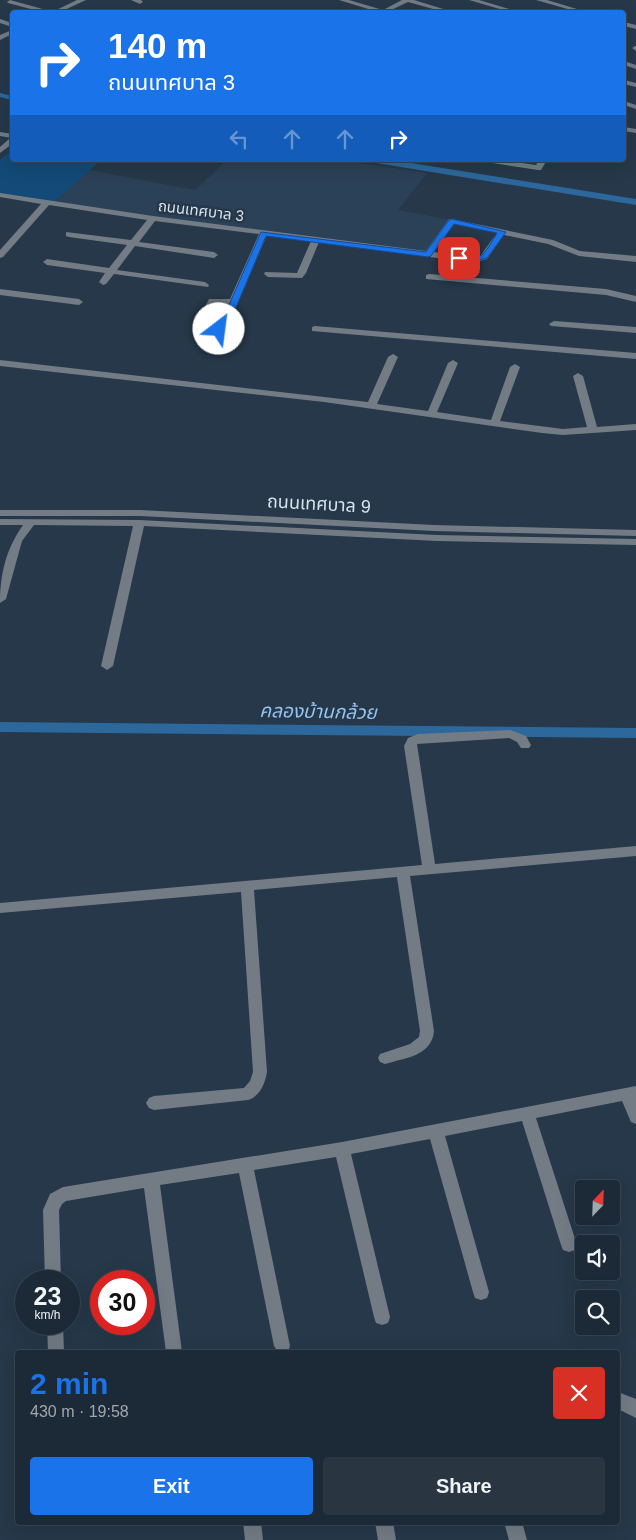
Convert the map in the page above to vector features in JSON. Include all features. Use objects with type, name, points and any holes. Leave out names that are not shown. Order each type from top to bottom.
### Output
[{"type":"street","points":[[59,10],[79,0]]},
{"type":"street","points":[[342,0],[377,10]]},
{"type":"street","points":[[388,10],[407,0],[443,10]]},
{"type":"street","points":[[472,0],[509,10]]},
{"type":"street","points":[[539,0],[576,10]]},
{"type":"street","points":[[10,2],[40,10]]},
{"type":"street","points":[[0,151],[10,143]]},
{"type":"street","points":[[499,162],[538,168],[542,162]]},
{"type":"street","name":"ถนนเทศบาล 3","points":[[0,195],[153,218],[428,255],[480,259],[484,257],[502,232]]},
{"type":"street","points":[[0,255],[47,202]]},
{"type":"street","points":[[103,282],[153,218]]},
{"type":"street","points":[[428,255],[452,221],[550,242],[579,253],[636,259]]},
{"type":"street","points":[[234,302],[264,233]]},
{"type":"street","points":[[69,234],[214,255]]},
{"type":"street","points":[[268,274],[298,276],[302,273],[316,240]]},
{"type":"street","points":[[47,262],[205,285]]},
{"type":"street","points":[[428,277],[606,292],[636,299]]},
{"type":"street","points":[[0,292],[80,302]]},
{"type":"street","points":[[0,299],[63,304]]},
{"type":"street","points":[[554,324],[636,330]]},
{"type":"street","points":[[315,329],[636,356]]},
{"type":"street","points":[[371,406],[393,357]]},
{"type":"street","points":[[0,363],[227,388],[563,432],[636,426]]},
{"type":"street","points":[[431,414],[453,363]]},
{"type":"street","points":[[494,424],[515,367]]},
{"type":"street","points":[[578,376],[593,430]]},
{"type":"street","name":"ถนนเทศบาล 9","points":[[0,513],[140,513],[434,528],[636,533]]},
{"type":"street","name":"ถนนเทศบาล 9","points":[[0,522],[139,523],[437,538],[636,542]]},
{"type":"street","points":[[0,599],[17,541],[31,522]]},
{"type":"street","points":[[107,666],[139,523]]},
{"type":"street","points":[[429,870],[410,746],[412,741],[418,738],[510,734],[522,738],[526,744]]},
{"type":"street","points":[[0,908],[636,851]]},
{"type":"street","points":[[385,1058],[415,1049],[426,1040],[427,1031],[403,872]]},
{"type":"street","points":[[154,1103],[248,1094],[256,1088],[260,1072],[248,887]]},
{"type":"street","points":[[54,1270],[51,1210],[56,1199],[63,1194],[342,1149],[631,1093],[636,1117]]},
{"type":"street","points":[[527,1113],[569,1245]]},
{"type":"street","points":[[436,1131],[480,1292]]},
{"type":"street","points":[[342,1149],[382,1317]]},
{"type":"street","points":[[245,1164],[282,1346]]},
{"type":"street","points":[[151,1180],[174,1350]]},
{"type":"street","points":[[55,1335],[56,1350]]},
{"type":"street","points":[[620,1402],[636,1409]]},
{"type":"street","points":[[252,1525],[254,1540]]},
{"type":"street","points":[[384,1525],[387,1540]]},
{"type":"street","points":[[514,1525],[518,1540]]},
{"type":"shaded area","points":[[10,152],[10,162],[99,162],[53,203],[0,194],[0,160]]},
{"type":"shaded area","points":[[225,162],[353,162],[427,173],[398,210],[452,220],[426,254],[53,203],[89,170],[195,190]]},
{"type":"waterway","points":[[0,95],[10,98]]},
{"type":"waterway","points":[[388,162],[636,202]]},
{"type":"waterway","name":"คลองบ้านกล้วย","points":[[0,727],[636,733]]},
{"type":"route","points":[[219,329],[224,324],[264,233],[428,255],[452,221],[502,232],[484,257],[474,260],[459,258]]}]
